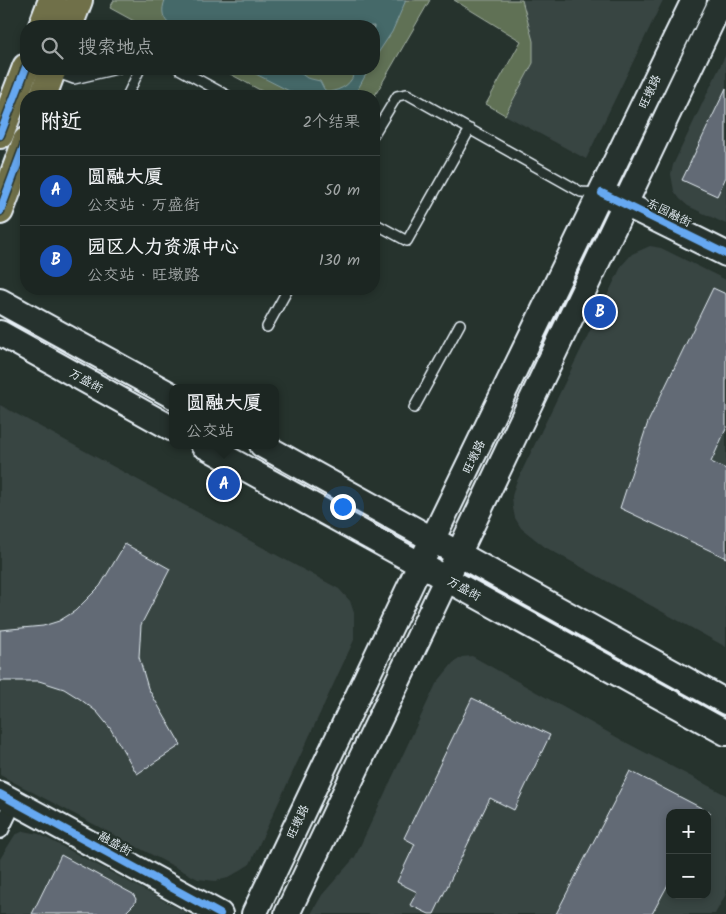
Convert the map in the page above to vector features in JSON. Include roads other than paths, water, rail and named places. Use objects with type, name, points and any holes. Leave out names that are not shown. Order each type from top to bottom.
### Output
[{"type":"main road","points":[[44,20],[52,0]]},
{"type":"main road","points":[[71,20],[79,0]]},
{"type":"main road","name":"旺墩路","points":[[254,914],[420,565],[434,540],[694,0]]},
{"type":"main road","name":"旺墩路","points":[[287,914],[722,0]]},
{"type":"main road","points":[[0,135],[23,75]]},
{"type":"main road","points":[[45,90],[51,75]]},
{"type":"main road","points":[[0,211],[20,157]]},
{"type":"main road","name":"东园融街","points":[[602,193],[726,254]]},
{"type":"main road","points":[[0,301],[169,394]]},
{"type":"main road","name":"万盛街","points":[[0,333],[169,426]]},
{"type":"main road","name":"万盛街","points":[[210,449],[726,733]]},
{"type":"main road","points":[[269,449],[726,702]]},
{"type":"main road","name":"融盛街","points":[[7,797],[220,914]]},
{"type":"street","points":[[0,830],[7,797]]},
{"type":"lane","points":[[64,75],[74,80],[94,75]]},
{"type":"lane","points":[[130,90],[137,75]]},
{"type":"lane","points":[[190,75],[217,90]]},
{"type":"lane","points":[[380,123],[397,96],[407,94],[582,192],[602,193]]},
{"type":"lane","points":[[380,226],[407,241],[470,129]]},
{"type":"lane","points":[[268,327],[285,295]]},
{"type":"lane","points":[[414,408],[460,324]]},
{"type":"water","points":[[165,0],[406,0],[392,32],[380,50],[380,20],[166,20],[163,8]]},
{"type":"water","points":[[258,75],[303,75],[320,81],[325,90],[287,90]]},
{"type":"water","points":[[354,75],[366,75],[357,90],[338,90],[346,85]]},
{"type":"place","name":"园区人力资源中心","points":[[600,312]]},
{"type":"place","name":"圆融大厦","points":[[224,484]]}]
